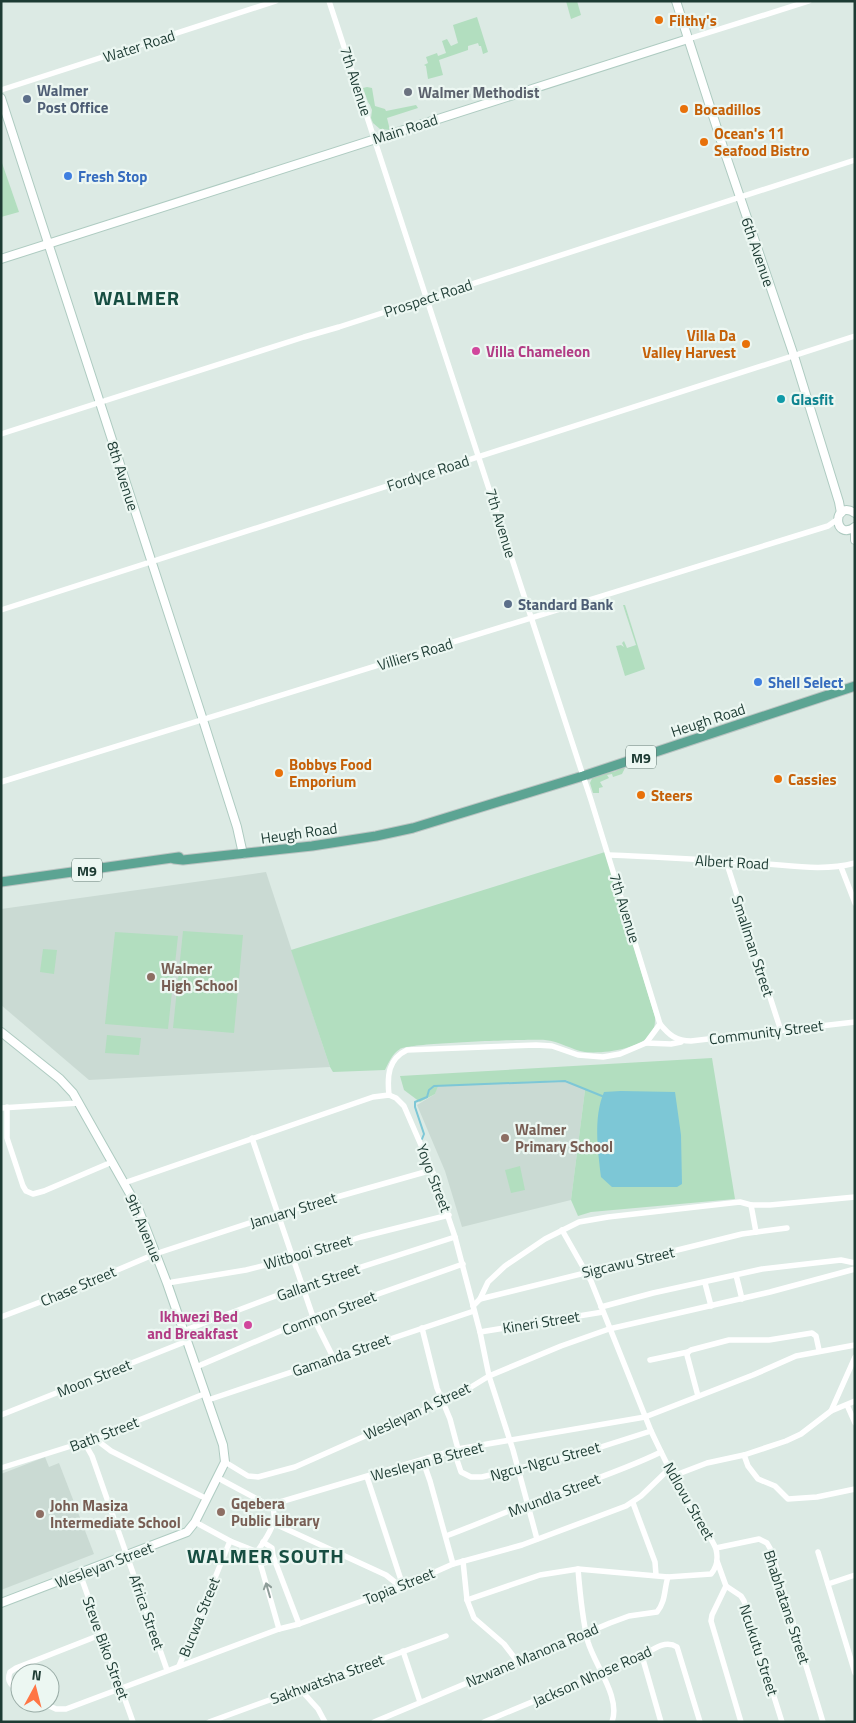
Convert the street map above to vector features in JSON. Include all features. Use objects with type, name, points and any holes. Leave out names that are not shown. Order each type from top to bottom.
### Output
[{"type":"main road","name":"Heugh Road","points":[[1,882],[174,859],[183,860],[427,823],[584,776],[855,686]]},
{"type":"street","name":"Water Road","points":[[1,90],[276,1]]},
{"type":"street","name":"7th Avenue","points":[[329,1],[479,456],[530,618],[584,776],[660,1024]]},
{"type":"street","name":"6th Avenue","points":[[676,1],[794,356],[839,502],[854,538]]},
{"type":"street","name":"Main Road","points":[[1,259],[809,1]]},
{"type":"street","name":"8th Avenue","points":[[1,98],[203,720],[237,826],[243,851]]},
{"type":"street","name":"Prospect Road","points":[[1,434],[855,160]]},
{"type":"street","name":"Fordyce Road","points":[[1,610],[855,336]]},
{"type":"street","name":"Villiers Road","points":[[1,782],[847,521]]},
{"type":"street","name":"Albert Road","points":[[609,855],[814,868],[841,867],[855,864]]},
{"type":"street","name":"Smallman Street","points":[[726,861],[781,1031]]},
{"type":"street","points":[[841,867],[855,903]]},
{"type":"street","name":"Community Street","points":[[646,1042],[671,1044],[681,1040],[855,1022]]},
{"type":"street","points":[[124,1183],[373,1097],[389,1095],[388,1086],[391,1064],[398,1055],[407,1050],[536,1044],[552,1046],[578,1055],[603,1057],[620,1054],[646,1042],[660,1024],[670,1036],[681,1040]]},
{"type":"street","name":"9th Avenue","points":[[1,1032],[60,1079],[73,1093],[138,1208],[196,1366],[223,1445],[225,1462]]},
{"type":"street","name":"Yoyo Street","points":[[389,1095],[396,1098],[404,1106],[449,1215],[480,1332],[488,1376],[518,1469],[537,1540]]},
{"type":"street","points":[[79,1103],[4,1108],[9,1144],[23,1186],[29,1193],[33,1194],[112,1162]]},
{"type":"street","points":[[252,1138],[313,1317],[333,1357]]},
{"type":"street","name":"January Street","points":[[156,1254],[277,1214],[432,1170]]},
{"type":"street","points":[[474,1308],[488,1282],[505,1266],[545,1239],[580,1222],[740,1202],[751,1205],[770,1205],[855,1197]]},
{"type":"street","points":[[751,1205],[756,1232]]},
{"type":"street","name":"Witbooi Street","points":[[167,1283],[246,1270],[294,1258],[361,1237],[449,1215]]},
{"type":"street","name":"Sigcawu Street","points":[[480,1299],[655,1254],[697,1246],[742,1234],[787,1228]]},
{"type":"street","name":"Ndlovu Street","points":[[562,1230],[586,1272],[660,1452],[679,1488],[716,1548],[717,1561]]},
{"type":"street","name":"Gallant Street","points":[[183,1331],[302,1286],[455,1237]]},
{"type":"street","name":"Chase Street","points":[[3,1316],[156,1254]]},
{"type":"street","name":"Kineri Street","points":[[480,1332],[602,1309],[653,1293],[762,1269],[841,1260],[855,1263]]},
{"type":"street","name":"Common Street","points":[[196,1366],[313,1317],[463,1264]]},
{"type":"street","name":"Wesleyan A Street","points":[[225,1462],[248,1476],[258,1477],[295,1467],[442,1402],[463,1392],[488,1376],[561,1346],[609,1329],[742,1299],[855,1269]]},
{"type":"street","points":[[736,1275],[742,1299]]},
{"type":"street","points":[[705,1283],[711,1306]]},
{"type":"street","points":[[1,1307],[3,1316]]},
{"type":"street","name":"Gamanda Street","points":[[206,1397],[422,1328],[474,1308]]},
{"type":"street","name":"Ngcu-Ngcu Street","points":[[422,1328],[434,1376],[442,1402],[450,1419],[459,1469],[467,1476],[482,1477],[518,1469],[579,1454],[651,1431]]},
{"type":"street","points":[[650,1360],[688,1352],[729,1340],[769,1340],[812,1333],[816,1336],[819,1350]]},
{"type":"street","name":"Moon Street","points":[[1,1415],[187,1341]]},
{"type":"street","name":"Wesleyan B Street","points":[[270,1505],[456,1450],[645,1417],[796,1356],[819,1350],[855,1345]]},
{"type":"street","points":[[688,1352],[687,1355],[698,1396]]},
{"type":"street","points":[[831,1411],[855,1357]]},
{"type":"street","name":"Bath Street","points":[[1,1468],[84,1442],[206,1397]]},
{"type":"street","points":[[673,1476],[707,1463],[744,1455],[786,1441],[801,1434],[831,1411],[855,1401]]},
{"type":"street","points":[[847,1405],[855,1423]]},
{"type":"street","points":[[94,1438],[111,1450],[207,1499]]},
{"type":"street","name":"Africa Street","points":[[84,1442],[92,1456],[168,1670]]},
{"type":"street","name":"Mvundla Street","points":[[446,1536],[528,1503],[621,1470],[660,1452]]},
{"type":"street","points":[[744,1455],[748,1466],[758,1480],[775,1486],[788,1499],[816,1497],[855,1489]]},
{"type":"street","points":[[423,1461],[453,1564]]},
{"type":"street","name":"Wesleyan Street","points":[[1,1604],[187,1532],[195,1522],[225,1462]]},
{"type":"street","name":"Topia Street","points":[[60,1709],[66,1709],[279,1629],[299,1624],[402,1586],[453,1564],[537,1540],[633,1503],[669,1470]]},
{"type":"street","points":[[367,1477],[402,1586]]},
{"type":"street","points":[[218,1478],[270,1505],[274,1511],[273,1523],[257,1552]]},
{"type":"street","points":[[633,1503],[655,1562],[656,1575]]},
{"type":"street","points":[[195,1522],[230,1541],[257,1552],[279,1629]]},
{"type":"street","points":[[273,1523],[386,1575],[402,1586]]},
{"type":"street","name":"Bhabhatane Street","points":[[716,1548],[759,1539],[767,1543],[771,1550],[823,1722]]},
{"type":"street","name":"Bucwa Street","points":[[179,1666],[230,1541]]},
{"type":"street","points":[[263,1542],[272,1548],[273,1556],[299,1624]]},
{"type":"street","points":[[818,1552],[853,1661],[855,1673]]},
{"type":"street","points":[[260,1561],[262,1563],[268,1562],[273,1556]]},
{"type":"street","points":[[463,1561],[467,1600],[474,1618],[504,1644],[517,1661]]},
{"type":"street","points":[[467,1600],[540,1575],[578,1569],[668,1577],[711,1574],[715,1570],[717,1561]]},
{"type":"street","name":"Ncukutu Street","points":[[717,1561],[726,1586],[741,1596],[744,1601],[782,1722]]},
{"type":"street","points":[[578,1569],[580,1601],[586,1634],[613,1701],[614,1712],[612,1722]]},
{"type":"street","name":"Steve Biko Street","points":[[80,1574],[100,1635],[133,1722]]},
{"type":"street","points":[[828,1584],[855,1575]]},
{"type":"street","name":"Nzwane Manona Road","points":[[374,1722],[610,1623],[629,1616],[657,1612],[664,1601],[668,1577]]},
{"type":"street","name":"Ncukutu Street","points":[[726,1586],[711,1621],[741,1722]]},
{"type":"street","points":[[29,1663],[100,1635]]},
{"type":"street","name":"Sakhwatsha Street","points":[[209,1722],[446,1636]]},
{"type":"street","name":"Jackson Nhose Road","points":[[484,1722],[642,1656],[660,1645],[668,1644],[673,1644],[677,1647],[680,1654],[700,1722]]},
{"type":"street","points":[[403,1651],[420,1702]]},
{"type":"street","points":[[642,1656],[661,1722]]},
{"type":"street","points":[[10,1672],[8,1680],[10,1684]]},
{"type":"street","points":[[300,1688],[318,1709],[325,1722]]},
{"type":"shaded area","name":"Walmer High School","points":[[266,872],[330,1067],[89,1080],[1,1005],[1,909]]},
{"type":"shaded area","name":"Walmer Primary School","points":[[566,1080],[585,1090],[571,1200],[462,1227],[445,1171],[417,1105],[435,1094],[437,1086]]},
{"type":"shaded area","name":"John Masiza Intermediate School","points":[[45,1457],[49,1467],[59,1463],[94,1554],[1,1590],[1,1474]]},
{"type":"green space","points":[[566,1],[577,1],[581,15],[571,19]]},
{"type":"green space","points":[[477,17],[488,52],[483,54],[478,43],[468,46],[468,50],[439,60],[443,75],[428,79],[426,66],[424,65],[428,63],[426,57],[437,53],[438,56],[446,53],[442,41],[447,39],[451,46],[458,43],[453,25]]},
{"type":"green space","points":[[363,88],[372,88],[375,106],[386,111],[416,105],[418,108],[387,118],[390,130],[380,129],[373,123],[371,118],[372,110]]},
{"type":"green space","points":[[1,160],[19,212],[1,217]]},
{"type":"green space","points":[[623,605],[625,605],[645,669],[625,676],[616,646],[621,645],[624,647],[622,643],[624,641],[627,648],[636,645]]},
{"type":"green space","points":[[622,766],[625,768],[622,774],[613,777],[612,774],[607,775],[609,778],[600,782],[603,787],[599,788],[599,793],[593,793],[590,783],[593,776],[605,771],[615,772]]},
{"type":"green space","points":[[605,852],[655,1017],[653,1031],[645,1040],[620,1050],[593,1052],[580,1051],[545,1040],[424,1045],[400,1049],[389,1061],[385,1070],[333,1072],[291,950]]},
{"type":"green space","points":[[183,931],[243,935],[234,1033],[173,1028]]},
{"type":"green space","points":[[115,932],[178,936],[168,1029],[105,1024]]},
{"type":"green space","points":[[43,949],[57,950],[54,974],[40,972]]},
{"type":"green space","points":[[107,1035],[141,1038],[139,1055],[105,1053]]},
{"type":"green space","points":[[712,1058],[735,1199],[591,1212],[578,1216],[571,1200],[585,1090],[566,1080],[438,1086],[435,1094],[420,1102],[404,1090],[400,1076]]},
{"type":"green space","points":[[520,1166],[525,1190],[511,1193],[505,1170]]},
{"type":"water","points":[[604,1092],[675,1092],[681,1135],[682,1184],[677,1187],[612,1187],[601,1177],[597,1134],[598,1112]]},
{"type":"waterway","points":[[422,1139],[424,1134],[415,1102],[427,1097],[429,1090],[434,1086],[565,1081],[602,1096]]},
{"type":"place","name":"Filthy's","points":[[659,20]]},
{"type":"place","name":"Walmer Methodist","points":[[408,92]]},
{"type":"place","name":"Walmer Post Office","points":[[27,99]]},
{"type":"place","name":"Bocadillos","points":[[684,109]]},
{"type":"place","name":"Ocean's 11 Seafood Bistro","points":[[704,142]]},
{"type":"place","name":"Fresh Stop","points":[[68,176]]},
{"type":"place","name":"Villa Da Valley Harvest","points":[[746,344]]},
{"type":"place","name":"Villa Chameleon","points":[[476,351]]},
{"type":"place","name":"Glasfit","points":[[781,399]]},
{"type":"place","name":"Standard Bank","points":[[508,604]]},
{"type":"place","name":"Shell Select","points":[[758,682]]},
{"type":"place","name":"Bobbys Food Emporium","points":[[279,773]]},
{"type":"place","name":"Cassies","points":[[778,779]]},
{"type":"place","name":"Steers","points":[[641,795]]},
{"type":"place","name":"Walmer High School","points":[[151,977]]},
{"type":"place","name":"Walmer Primary School","points":[[505,1138]]},
{"type":"place","name":"Ikhwezi Bed and Breakfast","points":[[248,1325]]},
{"type":"place","name":"Gqebera Public Library","points":[[221,1512]]},
{"type":"place","name":"John Masiza Intermediate School","points":[[40,1514]]},
{"type":"district","name":"WALMER","points":[[137,297]]},
{"type":"district","name":"WALMER SOUTH","points":[[266,1555]]}]
